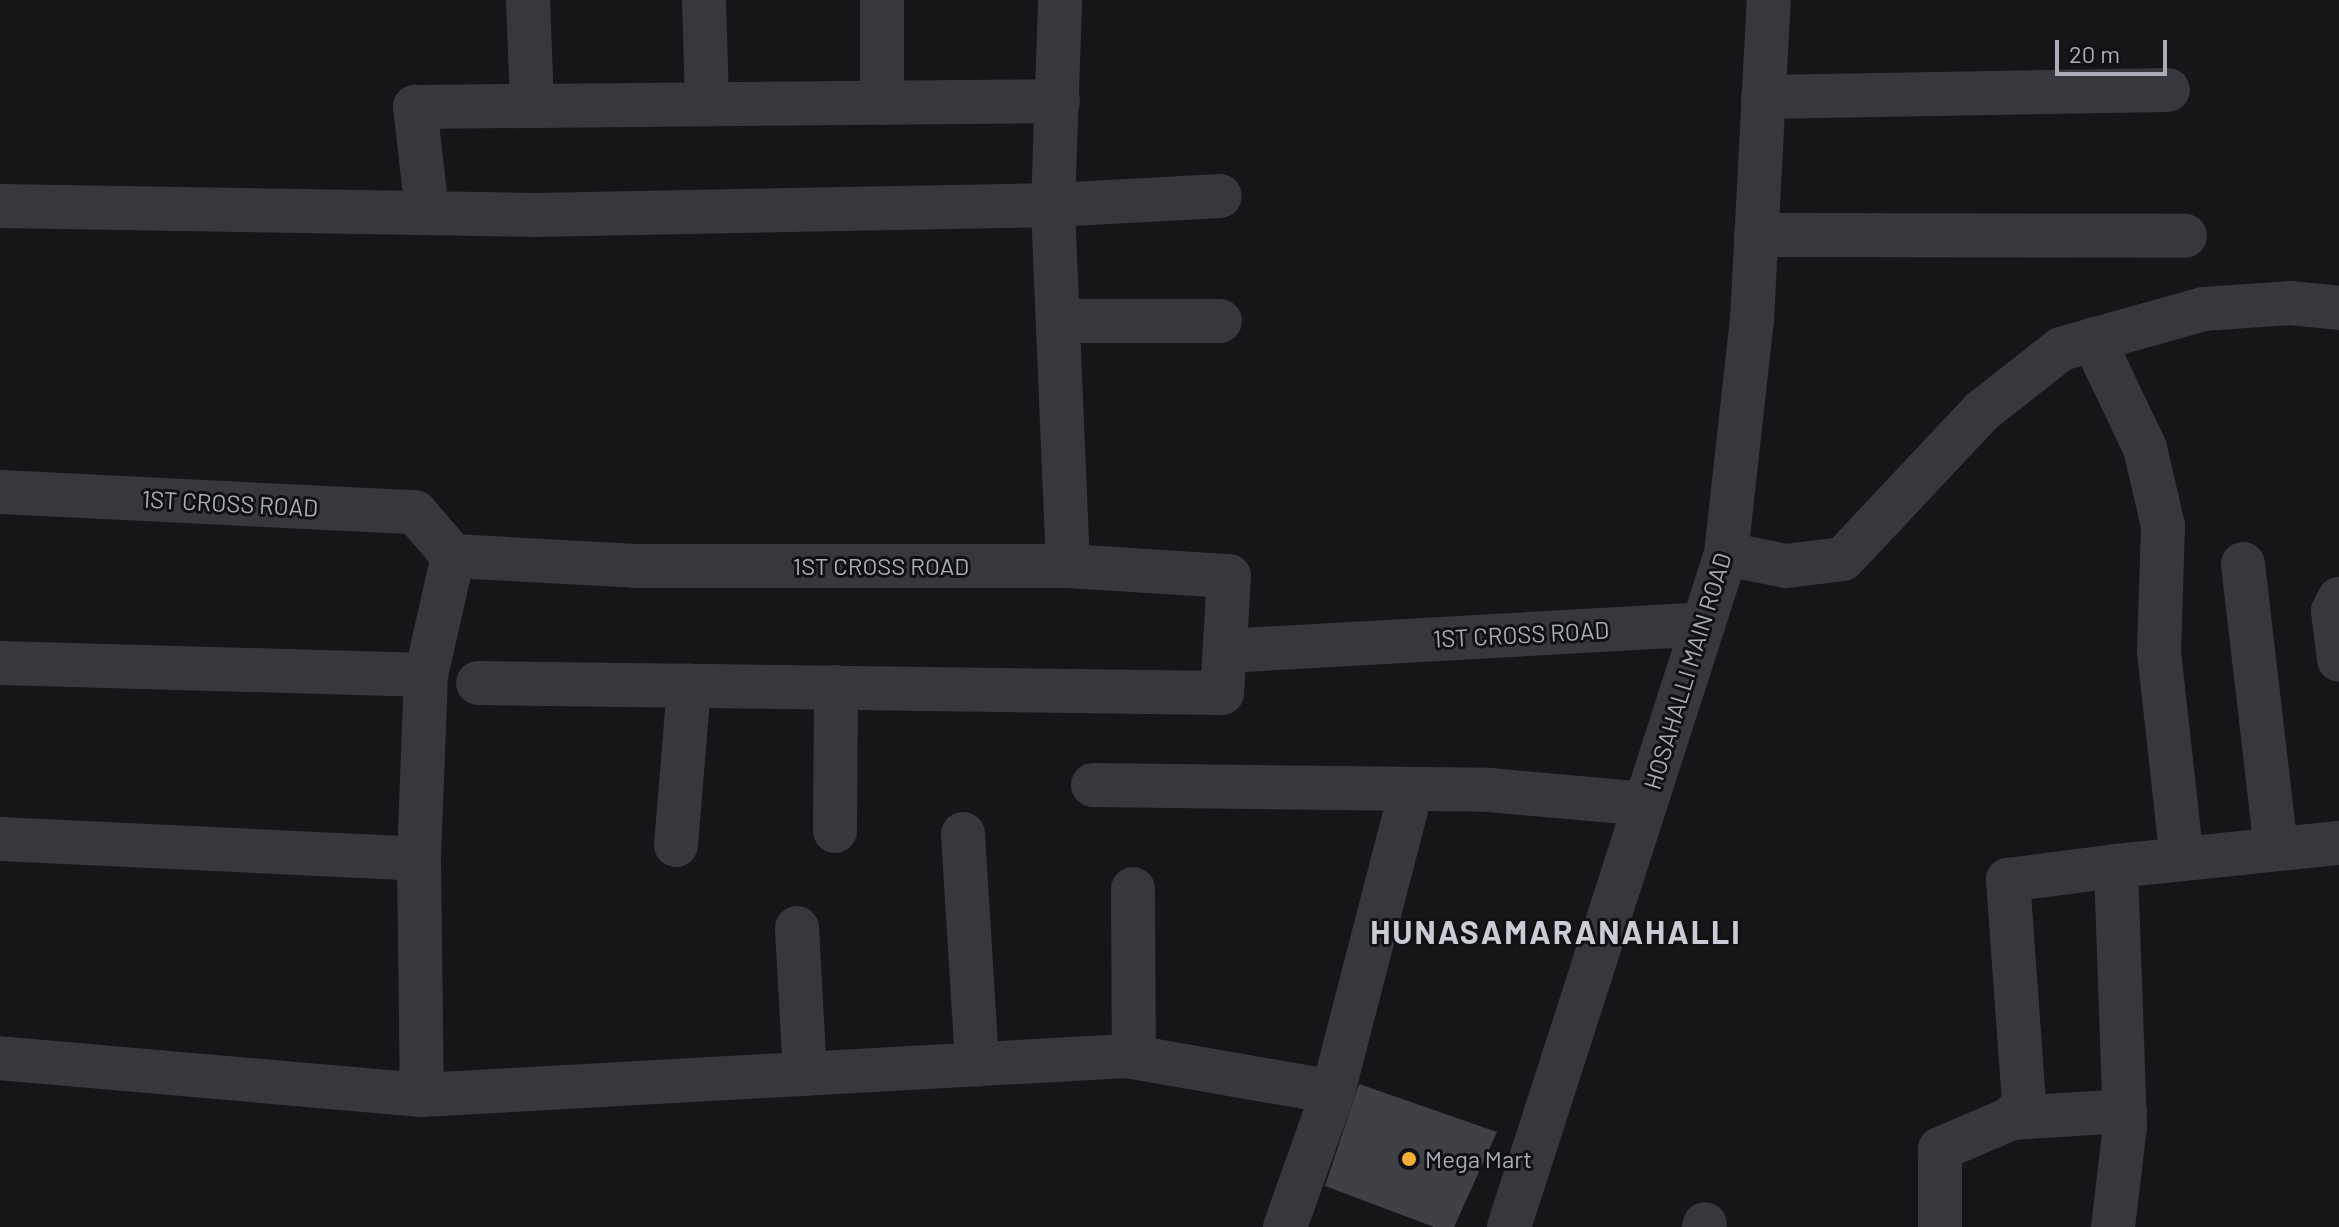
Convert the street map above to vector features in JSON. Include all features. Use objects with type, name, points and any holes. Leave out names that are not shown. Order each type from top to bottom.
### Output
[{"type":"street","points":[[528,0],[532,105]]},
{"type":"street","points":[[704,0],[707,104]]},
{"type":"street","points":[[882,0],[882,103]]},
{"type":"street","points":[[1060,0],[1053,205],[1068,566]]},
{"type":"street","name":"HOSAHALLI MAIN ROAD","points":[[1509,1227],[1726,554],[1756,235],[1769,0]]},
{"type":"street","points":[[1763,97],[2168,90]]},
{"type":"street","points":[[427,212],[415,107],[1058,101]]},
{"type":"street","points":[[0,206],[427,212],[1053,205],[1220,196]]},
{"type":"street","points":[[1756,235],[2185,236]]},
{"type":"street","points":[[1726,554],[1786,566],[1843,559],[1982,411],[2061,349],[2203,309],[2290,303],[2339,308]]},
{"type":"street","points":[[1059,321],[1220,321]]},
{"type":"street","points":[[2093,339],[2145,448],[2163,526],[2159,652],[2182,859]]},
{"type":"street","name":"1ST CROSS ROAD","points":[[0,492],[415,512],[453,556],[636,566],[1068,566],[1229,576],[1225,651],[1703,624]]},
{"type":"street","points":[[422,1095],[419,859],[426,675],[453,556]]},
{"type":"street","points":[[2243,564],[2276,849]]},
{"type":"street","points":[[2339,599],[2333,611],[2339,660]]},
{"type":"street","points":[[478,683],[1222,693],[1225,651]]},
{"type":"street","points":[[0,663],[426,675]]},
{"type":"street","points":[[676,845],[689,686]]},
{"type":"street","points":[[835,831],[836,687]]},
{"type":"street","points":[[1093,785],[1411,790],[1645,804]]},
{"type":"street","points":[[1285,1227],[1333,1092],[1411,790]]},
{"type":"street","points":[[963,834],[977,1065]]},
{"type":"street","points":[[0,839],[419,859]]},
{"type":"street","points":[[2012,1118],[2024,1103],[2008,880],[2339,843]]},
{"type":"street","points":[[2113,1227],[2125,1111],[2116,866]]},
{"type":"street","points":[[1133,889],[1134,1057]]},
{"type":"street","points":[[797,928],[805,1074]]},
{"type":"street","points":[[0,1058],[422,1095],[1134,1057],[1333,1092]]},
{"type":"street","points":[[1940,1227],[1940,1149],[2012,1118],[2125,1111]]},
{"type":"building","name":"Mega Mart","points":[[1359,1084],[1497,1132],[1454,1227],[1434,1227],[1325,1186]]},
{"type":"place","name":"Mega Mart","points":[[1409,1159]]},
{"type":"district","name":"HUNASAMARANAHALLI","points":[[1556,931]]}]
